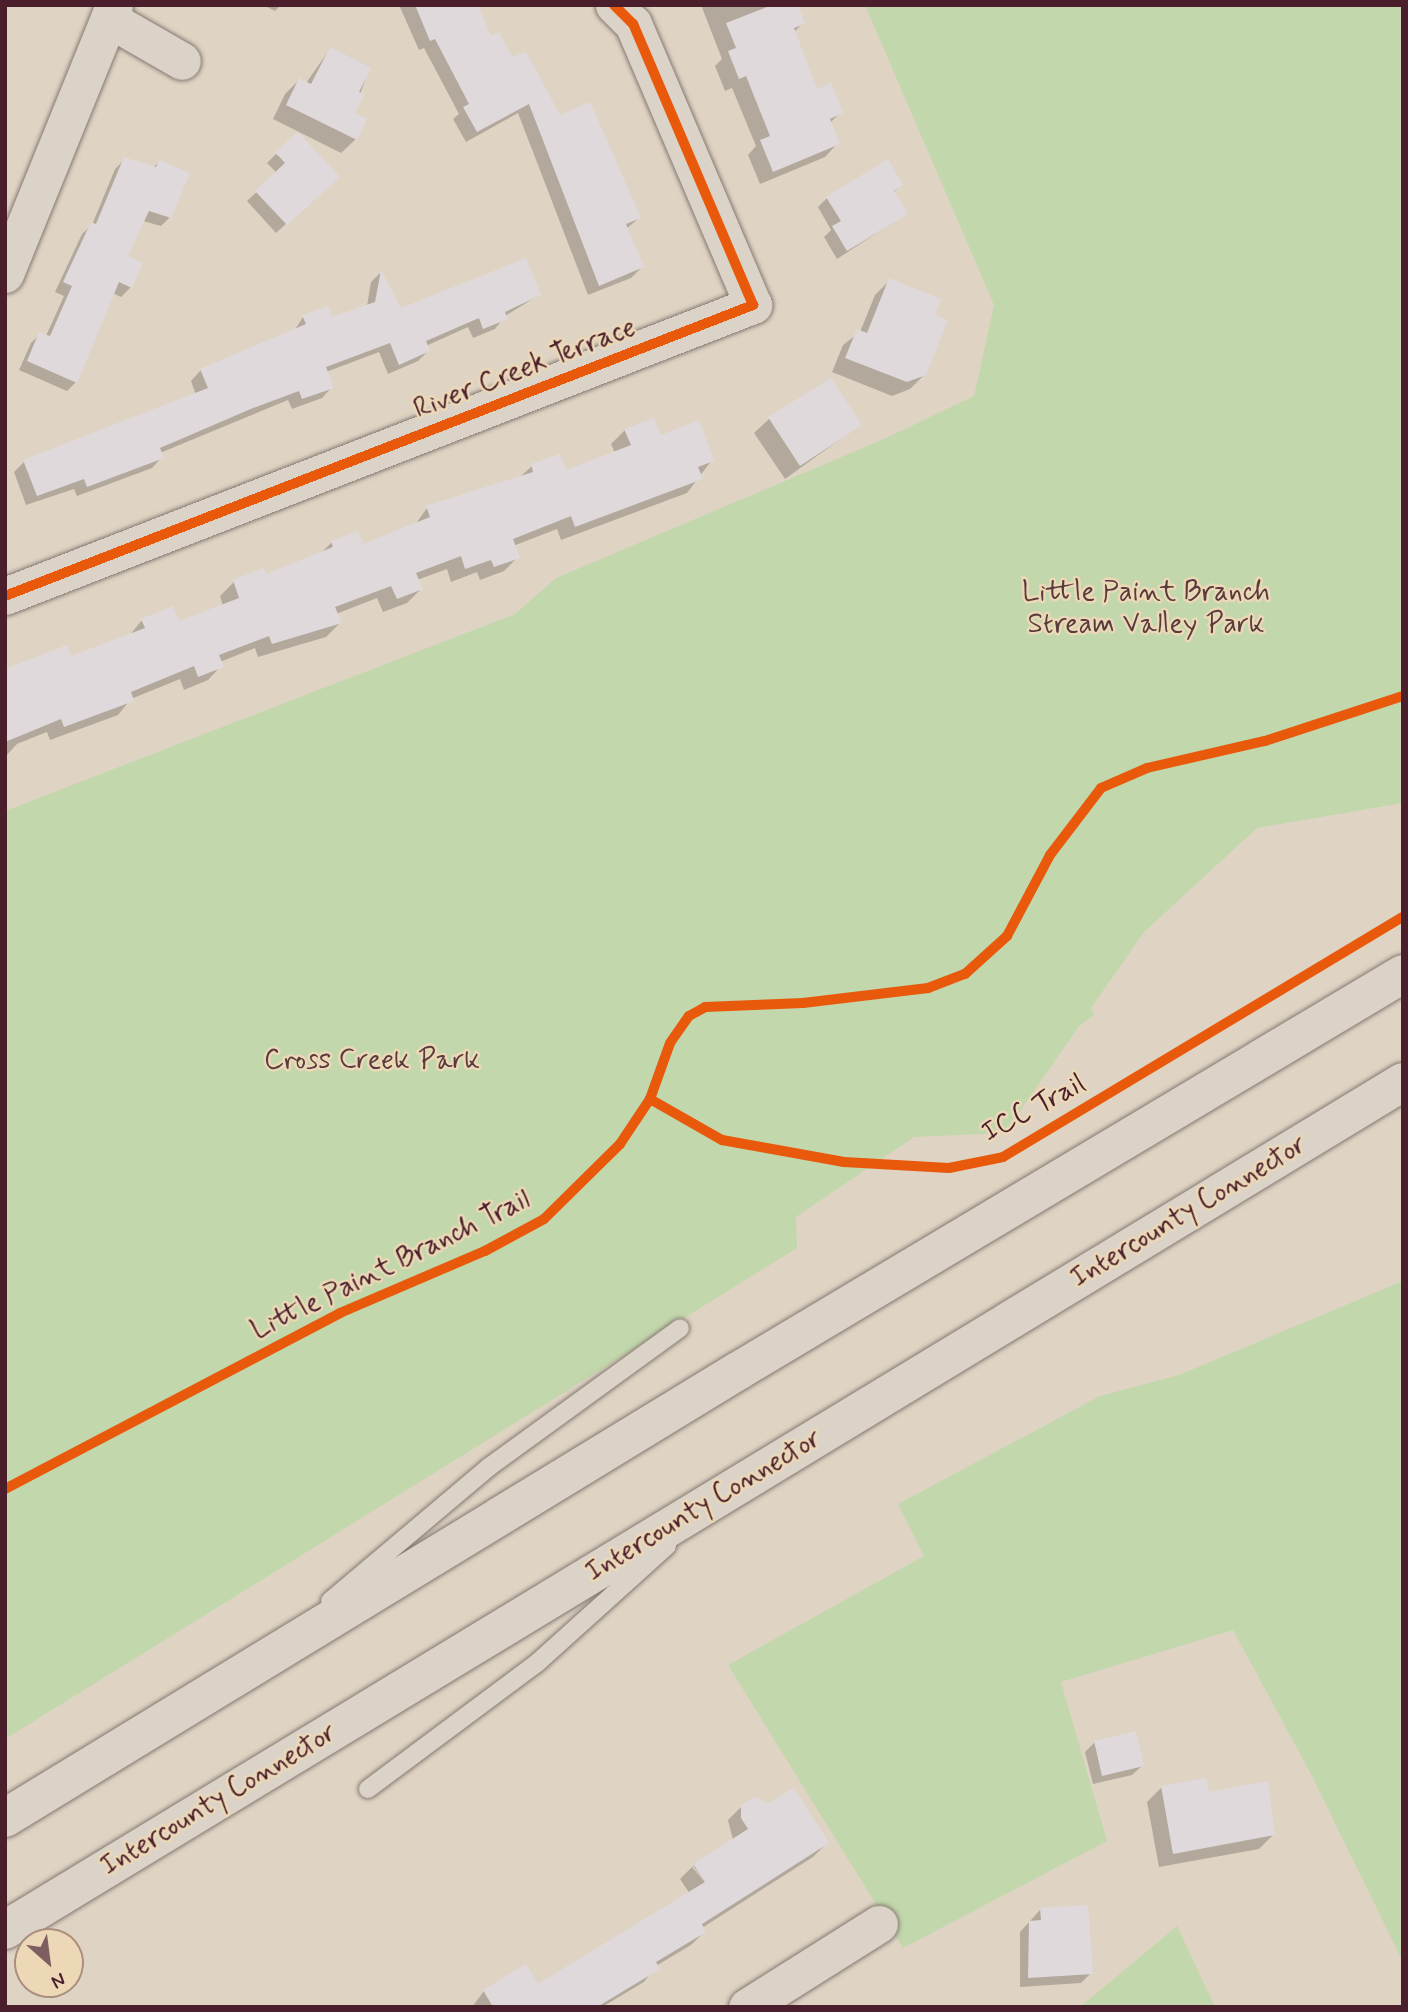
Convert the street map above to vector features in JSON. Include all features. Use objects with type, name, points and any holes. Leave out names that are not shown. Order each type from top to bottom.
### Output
[{"type":"highway","points":[[5,1818],[1403,974]]},
{"type":"highway","name":"Intercounty Connector","points":[[5,1930],[1403,1082]]},
{"type":"street","name":"River Creek Terrace","points":[[5,596],[753,305],[633,24],[614,5]]},
{"type":"street","points":[[5,274],[111,12],[182,61]]},
{"type":"street","points":[[747,2007],[879,1924]]},
{"type":"lane","points":[[259,1663],[489,1466],[680,1328]]},
{"type":"lane","points":[[368,1788],[537,1663],[729,1490]]},
{"type":"green space","name":"Cross Creek Park","points":[[865,5],[1403,5],[1403,803],[1257,828],[1144,932],[1091,1008],[1094,1015],[1079,1026],[1005,1133],[914,1137],[796,1217],[797,1248],[5,1739],[5,811],[515,614],[556,578],[884,439],[974,396],[994,305]]},
{"type":"green space","points":[[1403,1281],[1403,1962],[1311,1774],[1233,1630],[1061,1682],[1107,1841],[903,1948],[728,1665],[924,1556],[898,1504],[1100,1396],[1179,1375]]},
{"type":"green space","points":[[1177,1926],[1215,2007],[1080,2007]]},
{"type":"building","points":[[415,5],[478,5],[491,36],[499,32],[512,57],[526,52],[560,115],[590,102],[641,218],[626,224],[644,267],[599,286],[529,104],[477,132],[463,107],[469,104],[435,39],[430,41]]},
{"type":"building","points":[[772,5],[798,5],[805,24],[794,28],[817,89],[831,83],[843,113],[830,119],[840,144],[773,172],[760,140],[770,136],[746,76],[739,79],[728,51],[736,48],[726,23]]},
{"type":"building","points":[[330,47],[371,68],[359,92],[365,94],[355,113],[367,119],[357,140],[286,105],[299,78],[311,84]]},
{"type":"building","points":[[298,132],[340,177],[287,225],[255,191],[285,163],[275,152]]},
{"type":"building","points":[[124,157],[156,167],[159,160],[190,173],[171,218],[149,211],[128,256],[143,263],[132,288],[119,282],[77,383],[27,361],[39,332],[50,336],[72,286],[63,282],[91,222],[96,224]]},
{"type":"building","points":[[888,159],[903,185],[894,191],[908,214],[847,251],[832,226],[841,221],[826,197]]},
{"type":"building","points":[[526,258],[541,295],[505,312],[508,319],[483,329],[479,318],[426,341],[430,351],[399,365],[390,343],[326,367],[334,388],[302,399],[299,391],[160,448],[164,458],[87,487],[84,479],[37,496],[23,460],[208,388],[200,369],[306,324],[302,315],[328,306],[332,317],[375,302],[381,270],[401,308]]},
{"type":"building","points":[[889,278],[941,299],[935,315],[948,320],[926,375],[907,382],[845,358],[857,329],[867,333]]},
{"type":"building","points":[[831,378],[862,425],[800,466],[768,417]]},
{"type":"building","points":[[654,418],[661,435],[699,420],[714,461],[698,467],[703,479],[575,527],[571,516],[513,539],[520,558],[494,567],[491,560],[465,569],[461,556],[416,573],[423,589],[397,599],[391,586],[335,607],[342,623],[272,644],[269,636],[219,655],[224,667],[198,677],[194,666],[131,692],[134,701],[64,727],[61,719],[5,742],[5,669],[67,645],[71,656],[145,628],[141,619],[173,606],[179,621],[239,598],[233,580],[264,568],[266,574],[333,547],[331,541],[358,531],[363,544],[430,517],[426,506],[533,472],[531,464],[560,454],[566,470],[631,445],[624,429]]},
{"type":"building","points":[[1136,1731],[1144,1766],[1102,1776],[1094,1741]]},
{"type":"building","points":[[1206,1778],[1209,1792],[1268,1781],[1275,1835],[1173,1854],[1161,1786]]},
{"type":"building","points":[[794,1788],[829,1843],[702,1924],[706,1932],[656,1962],[660,1969],[597,2007],[493,2007],[483,1990],[526,1964],[538,1984],[705,1882],[693,1864],[748,1829],[741,1818],[741,1805],[754,1797],[768,1803]]},
{"type":"building","points":[[1088,1905],[1093,1974],[1028,1978],[1029,1921],[1041,1920],[1040,1908]]},
{"type":"cycle path","points":[[5,596],[753,305],[633,24],[614,5]]},
{"type":"cycle path","name":"Little Paint Branch Trail","points":[[5,1489],[340,1313],[485,1251],[544,1219],[620,1144],[650,1099],[670,1043],[689,1016],[705,1007],[803,1003],[928,988],[965,974],[1007,936],[1050,855],[1101,788],[1147,768],[1265,741],[1403,696]]},
{"type":"cycle path","name":"ICC Trail","points":[[650,1099],[722,1140],[844,1162],[949,1168],[1003,1157],[1403,917]]},
{"type":"park label","name":"Little Paint Branch Stream Valley Park","points":[[1146,609]]}]
